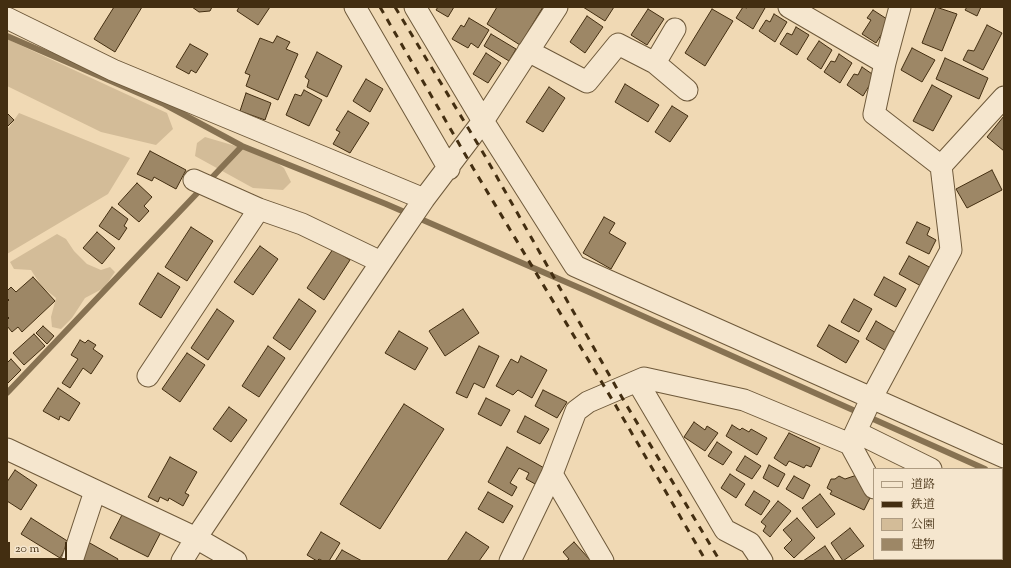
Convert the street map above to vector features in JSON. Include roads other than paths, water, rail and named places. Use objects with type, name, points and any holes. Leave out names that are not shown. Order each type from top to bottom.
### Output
[{"type":"street","points":[[355,7],[449,169]]},
{"type":"street","points":[[415,7],[483,121],[574,266],[1004,457]]},
{"type":"street","points":[[182,561],[424,200],[449,169],[483,121],[557,7]]},
{"type":"street","points":[[789,7],[885,63]]},
{"type":"street","points":[[873,485],[856,433],[871,398],[951,250],[941,166],[874,114],[885,63],[900,7]]},
{"type":"street","points":[[7,18],[113,70],[424,200]]},
{"type":"street","points":[[655,63],[674,29]]},
{"type":"street","points":[[528,51],[587,82],[618,44],[655,63],[687,90]]},
{"type":"street","points":[[941,166],[1004,97]]},
{"type":"street","points":[[194,180],[259,209],[386,256]]},
{"type":"street","points":[[148,376],[259,209]]},
{"type":"street","points":[[510,561],[552,474],[576,411],[588,402],[644,378],[744,400],[856,433],[929,468]]},
{"type":"street","points":[[637,381],[725,530],[750,543],[762,561]]},
{"type":"street","points":[[7,449],[196,538],[236,561]]},
{"type":"street","points":[[552,474],[604,561]]},
{"type":"street","points":[[72,561],[95,491]]},
{"type":"waterway","points":[[7,36],[164,104],[242,146],[386,204],[589,292],[983,468]]},
{"type":"waterway","points":[[7,393],[242,146]]},
{"type":"railway","points":[[380,7],[473,168],[616,406],[706,561]]},
{"type":"railway","points":[[395,7],[485,156],[624,401],[720,561]]}]
